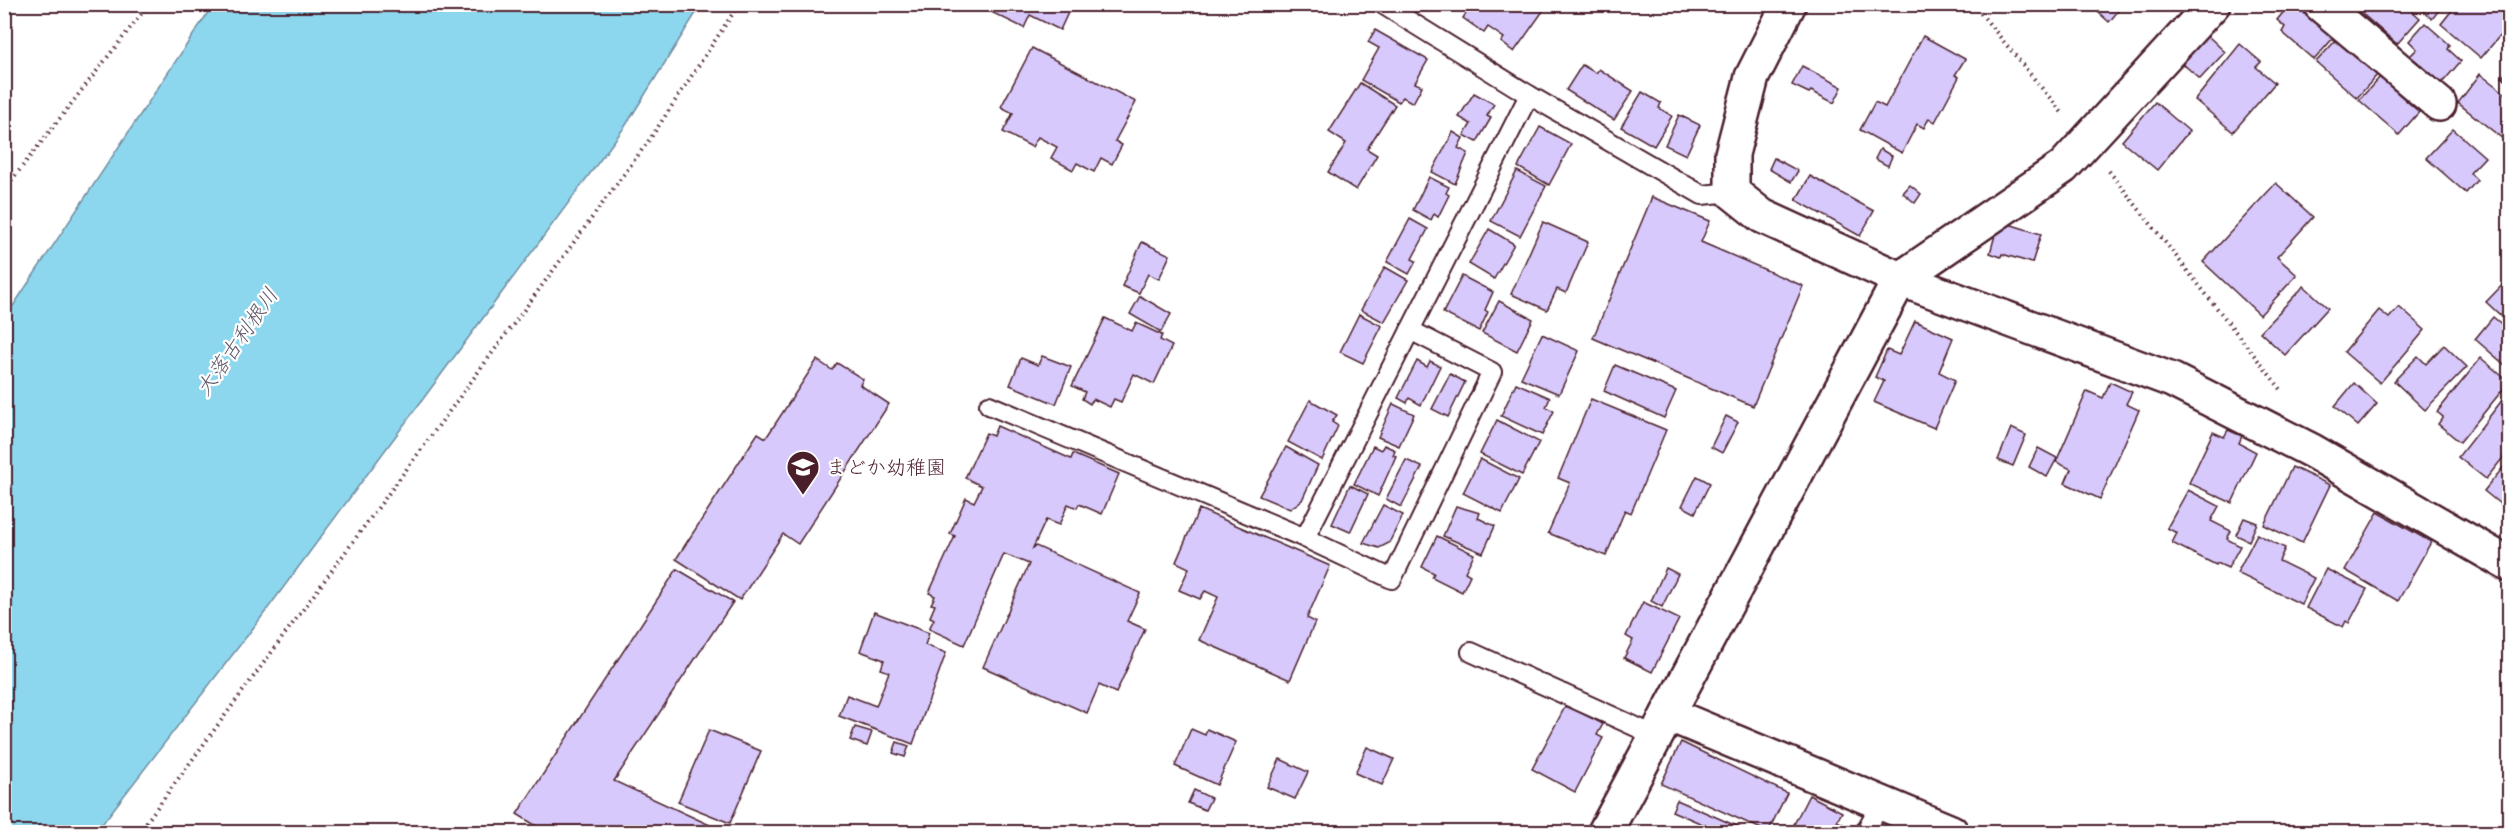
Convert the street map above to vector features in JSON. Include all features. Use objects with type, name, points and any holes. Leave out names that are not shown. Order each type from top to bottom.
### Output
[{"type":"street","points":[[1789,4],[1752,77],[1732,154],[1732,192],[1762,216],[1900,279],[2172,380],[2312,451],[2510,565]]},
{"type":"street","points":[[1605,832],[1900,279],[2063,167],[2213,4]]},
{"type":"street","points":[[2320,4],[2439,104]]},
{"type":"street","points":[[1662,725],[1881,803],[1951,832]]},
{"type":"lane","points":[[1382,4],[1529,95],[1702,195],[1732,192]]},
{"type":"lane","points":[[1305,538],[1529,95]]},
{"type":"lane","points":[[989,405],[1305,538],[1392,579],[1492,372],[1410,330]]},
{"type":"lane","points":[[1471,652],[1662,725]]},
{"type":"lane","points":[[1865,832],[1881,803]]},
{"type":"path","points":[[4,190],[149,4]]},
{"type":"path","points":[[139,832],[650,140],[739,4]]},
{"type":"path","points":[[1973,4],[2086,142],[2284,393]]},
{"type":"water","name":"大落古利根川","points":[[213,5],[701,5],[626,125],[260,619],[96,832],[5,832],[5,318]]},
{"type":"building","points":[[997,4],[1072,4],[1060,30],[1030,15],[1024,28],[993,13]]},
{"type":"building","points":[[1472,4],[1548,4],[1514,52],[1501,42],[1504,38],[1488,27],[1484,33],[1463,18]]},
{"type":"building","points":[[2089,4],[2124,4],[2109,22]]},
{"type":"building","points":[[2290,4],[2297,4],[2334,37],[2314,60],[2282,32],[2285,27],[2277,20]]},
{"type":"building","points":[[2364,4],[2404,4],[2420,18],[2397,44],[2359,11]]},
{"type":"building","points":[[2416,4],[2444,4],[2432,19]]},
{"type":"building","points":[[2457,4],[2510,4],[2510,17],[2504,23],[2508,26],[2481,58],[2441,24]]},
{"type":"building","points":[[2425,23],[2450,45],[2448,49],[2461,61],[2442,83],[2410,56],[2417,49],[2409,41]]},
{"type":"building","points":[[1375,30],[1428,60],[1415,83],[1422,86],[1413,103],[1403,97],[1399,102],[1361,80],[1379,48],[1368,42]]},
{"type":"building","points":[[1923,36],[1965,59],[1955,75],[1959,77],[1935,122],[1929,118],[1924,128],[1917,124],[1902,153],[1860,130],[1875,102],[1885,107]]},
{"type":"building","points":[[2208,36],[2225,52],[2200,79],[2182,63]]},
{"type":"building","points":[[2337,39],[2377,75],[2357,98],[2316,62]]},
{"type":"building","points":[[2240,44],[2261,62],[2256,67],[2275,83],[2233,132],[2195,100]]},
{"type":"building","points":[[1032,48],[1136,102],[1115,141],[1122,145],[1112,164],[1101,158],[1094,172],[1077,163],[1073,170],[1051,158],[1057,147],[1038,137],[1032,147],[1003,132],[1013,113],[1001,107]]},
{"type":"building","points":[[1582,65],[1596,73],[1599,69],[1633,91],[1614,120],[1566,90]]},
{"type":"building","points":[[1802,66],[1842,87],[1834,103],[1811,91],[1809,93],[1792,85]]},
{"type":"building","points":[[2510,69],[2510,84],[2502,77]]},
{"type":"building","points":[[2480,74],[2510,97],[2508,143],[2458,103]]},
{"type":"building","points":[[2380,77],[2419,112],[2399,135],[2359,100]]},
{"type":"building","points":[[1360,83],[1395,105],[1367,149],[1377,155],[1356,190],[1328,172],[1346,143],[1329,132]]},
{"type":"building","points":[[1642,92],[1661,103],[1659,108],[1672,116],[1654,146],[1621,127]]},
{"type":"building","points":[[1474,93],[1494,104],[1487,116],[1491,118],[1477,142],[1464,135],[1471,124],[1459,117]]},
{"type":"building","points":[[2155,102],[2189,131],[2157,170],[2122,141]]},
{"type":"building","points":[[1679,115],[1700,125],[1686,155],[1665,145]]},
{"type":"building","points":[[1540,127],[1571,144],[1549,185],[1518,167]]},
{"type":"building","points":[[2453,129],[2485,157],[2470,173],[2477,180],[2466,193],[2426,158]]},
{"type":"building","points":[[1453,132],[1463,138],[1458,148],[1468,153],[1455,184],[1432,172]]},
{"type":"building","points":[[1880,149],[1892,156],[1888,166],[1875,159]]},
{"type":"building","points":[[1774,158],[1798,171],[1791,182],[1769,169]]},
{"type":"building","points":[[1517,171],[1546,186],[1520,236],[1491,221]]},
{"type":"building","points":[[1810,176],[1874,211],[1860,236],[1796,200]]},
{"type":"building","points":[[1429,177],[1449,187],[1446,193],[1449,195],[1438,217],[1434,214],[1431,220],[1413,210]]},
{"type":"building","points":[[2276,183],[2313,217],[2277,257],[2297,275],[2260,315],[2203,262]]},
{"type":"building","points":[[1910,185],[1921,194],[1915,203],[1903,193]]},
{"type":"building","points":[[1652,197],[1710,221],[1701,242],[1803,286],[1753,406],[1593,338]]},
{"type":"building","points":[[1410,219],[1428,229],[1412,259],[1416,261],[1409,274],[1387,262]]},
{"type":"building","points":[[1999,221],[2041,234],[2032,263],[2002,254],[2001,257],[1990,253]]},
{"type":"building","points":[[1543,222],[1588,242],[1566,293],[1557,289],[1547,310],[1511,294]]},
{"type":"building","points":[[1489,229],[1514,244],[1494,279],[1469,264]]},
{"type":"building","points":[[1142,242],[1170,255],[1159,279],[1148,274],[1139,293],[1122,286]]},
{"type":"building","points":[[1385,267],[1408,280],[1384,322],[1361,310]]},
{"type":"building","points":[[1462,276],[1493,292],[1485,310],[1488,312],[1479,331],[1443,313]]},
{"type":"building","points":[[2510,277],[2510,324],[2486,302]]},
{"type":"building","points":[[2304,286],[2328,308],[2285,355],[2260,332]]},
{"type":"building","points":[[1140,296],[1171,314],[1161,332],[1130,314]]},
{"type":"building","points":[[1499,301],[1533,319],[1517,351],[1482,333]]},
{"type":"building","points":[[2399,307],[2425,330],[2380,383],[2344,352],[2379,310],[2389,318]]},
{"type":"building","points":[[1359,314],[1382,326],[1363,363],[1340,352]]},
{"type":"building","points":[[2493,317],[2510,331],[2510,362],[2506,366],[2475,339]]},
{"type":"building","points":[[1105,318],[1132,331],[1136,323],[1162,335],[1160,340],[1172,346],[1154,384],[1134,374],[1121,402],[1114,399],[1110,407],[1093,399],[1090,404],[1082,399],[1085,392],[1072,386]]},
{"type":"building","points":[[1915,321],[1953,338],[1939,372],[1955,380],[1934,428],[1874,402],[1884,381],[1875,377],[1887,350],[1899,355]]},
{"type":"building","points":[[1542,334],[1579,351],[1559,394],[1521,378]]},
{"type":"building","points":[[2444,345],[2467,367],[2425,410],[2394,381],[2418,356],[2426,364]]},
{"type":"building","points":[[1042,356],[1071,367],[1056,404],[1010,385],[1021,358],[1038,365]]},
{"type":"building","points":[[2481,358],[2509,382],[2460,442],[2438,424],[2443,417],[2437,412]]},
{"type":"building","points":[[817,360],[832,370],[837,363],[863,379],[860,385],[889,404],[798,544],[783,534],[740,600],[676,559],[758,433],[766,438]]},
{"type":"building","points":[[1417,361],[1427,367],[1430,361],[1440,366],[1421,405],[1409,398],[1407,403],[1398,398]]},
{"type":"building","points":[[1615,365],[1676,391],[1664,418],[1604,391]]},
{"type":"building","points":[[1450,374],[1465,382],[1448,417],[1432,409]]},
{"type":"building","points":[[2110,382],[2132,392],[2126,404],[2139,410],[2100,499],[2065,483],[2071,469],[2056,462],[2087,391],[2103,398]]},
{"type":"building","points":[[1516,383],[1550,398],[1546,407],[1554,411],[1542,435],[1501,416]]},
{"type":"building","points":[[2354,383],[2377,404],[2358,426],[2335,406]]},
{"type":"building","points":[[2510,390],[2510,449],[2486,479],[2458,457]]},
{"type":"building","points":[[1591,399],[1666,430],[1631,513],[1625,510],[1606,556],[1548,533],[1570,483],[1558,478]]},
{"type":"building","points":[[1310,400],[1337,415],[1332,422],[1338,426],[1322,460],[1288,442]]},
{"type":"building","points":[[1393,404],[1414,414],[1399,446],[1378,437]]},
{"type":"building","points":[[1726,416],[1738,422],[1722,453],[1711,447]]},
{"type":"building","points":[[1497,420],[1539,442],[1522,475],[1480,454]]},
{"type":"building","points":[[997,426],[1071,459],[1073,454],[1119,474],[1102,514],[1079,504],[1077,508],[1068,504],[1059,525],[1046,520],[1033,548],[1036,546],[1140,593],[1127,621],[1145,629],[1116,693],[1099,685],[1087,713],[983,667],[1029,564],[1004,554],[964,645],[929,629],[934,619],[930,617],[935,605],[931,604],[935,596],[929,593],[955,536],[950,534],[966,498],[974,502],[982,486],[965,478],[986,433],[993,436]]},
{"type":"building","points":[[2011,428],[2026,435],[2013,466],[1998,460]]},
{"type":"building","points":[[2228,430],[2242,436],[2239,443],[2256,452],[2232,503],[2189,483],[2213,432],[2224,437]]},
{"type":"building","points":[[1384,445],[1395,450],[1393,455],[1396,456],[1378,496],[1354,484],[1373,446],[1381,450]]},
{"type":"building","points":[[1286,447],[1318,465],[1302,500],[1290,509],[1259,496]]},
{"type":"building","points":[[2038,448],[2057,458],[2047,477],[2029,467]]},
{"type":"building","points":[[1480,459],[1519,479],[1502,513],[1463,493]]},
{"type":"building","points":[[2510,459],[2510,512],[2484,491]]},
{"type":"building","points":[[1406,460],[1422,467],[1401,507],[1386,499]]},
{"type":"building","points":[[2292,467],[2330,485],[2302,543],[2264,525]]},
{"type":"building","points":[[1697,476],[1710,483],[1695,513],[1682,506]]},
{"type":"building","points":[[1350,485],[1368,494],[1350,532],[1332,524]]},
{"type":"building","points":[[2188,490],[2219,506],[2211,521],[2231,531],[2227,539],[2240,546],[2228,568],[2217,563],[2216,565],[2172,543],[2177,533],[2167,528]]},
{"type":"building","points":[[1383,505],[1403,515],[1389,543],[1379,548],[1363,543]]},
{"type":"building","points":[[1456,506],[1480,513],[1478,518],[1495,526],[1483,553],[1443,536]]},
{"type":"building","points":[[1199,509],[1330,566],[1307,618],[1315,622],[1290,680],[1199,640],[1218,597],[1205,591],[1200,599],[1179,590],[1189,568],[1176,562]]},
{"type":"building","points":[[2378,512],[2431,542],[2398,601],[2345,570]]},
{"type":"building","points":[[2244,518],[2257,523],[2249,541],[2236,535]]},
{"type":"building","points":[[2257,534],[2285,548],[2279,561],[2314,578],[2301,604],[2237,573]]},
{"type":"building","points":[[1437,536],[1474,554],[1465,572],[1470,575],[1462,592],[1432,577],[1434,573],[1422,567]]},
{"type":"building","points":[[1666,568],[1678,574],[1662,607],[1651,601]]},
{"type":"building","points":[[677,569],[733,602],[614,781],[725,832],[546,832],[517,814]]},
{"type":"building","points":[[2326,569],[2367,589],[2349,623],[2346,621],[2343,627],[2306,608]]},
{"type":"building","points":[[1643,602],[1679,619],[1652,672],[1624,658],[1633,640],[1626,636]]},
{"type":"building","points":[[874,612],[929,633],[925,645],[946,653],[913,744],[839,716],[847,695],[876,706],[889,672],[881,669],[884,660],[860,651]]},
{"type":"building","points":[[1566,705],[1603,724],[1597,735],[1603,738],[1575,792],[1532,769]]},
{"type":"building","points":[[855,727],[872,732],[867,746],[850,740]]},
{"type":"building","points":[[1191,729],[1205,735],[1207,729],[1236,742],[1217,785],[1175,766]]},
{"type":"building","points":[[709,730],[761,751],[730,823],[678,802]]},
{"type":"building","points":[[897,742],[909,746],[905,757],[893,753]]},
{"type":"building","points":[[1681,742],[1787,793],[1768,832],[1661,784]]},
{"type":"building","points":[[1367,747],[1394,759],[1382,785],[1355,773]]},
{"type":"building","points":[[1280,759],[1308,772],[1295,799],[1267,787]]},
{"type":"building","points":[[1194,790],[1211,798],[1205,810],[1188,803]]},
{"type":"building","points":[[1809,795],[1842,812],[1837,821],[1849,827],[1846,832],[1790,832]]},
{"type":"building","points":[[1677,800],[1750,832],[1721,832],[1672,811]]},
{"type":"place","name":"まどか幼稚園","points":[[803,496]]}]
